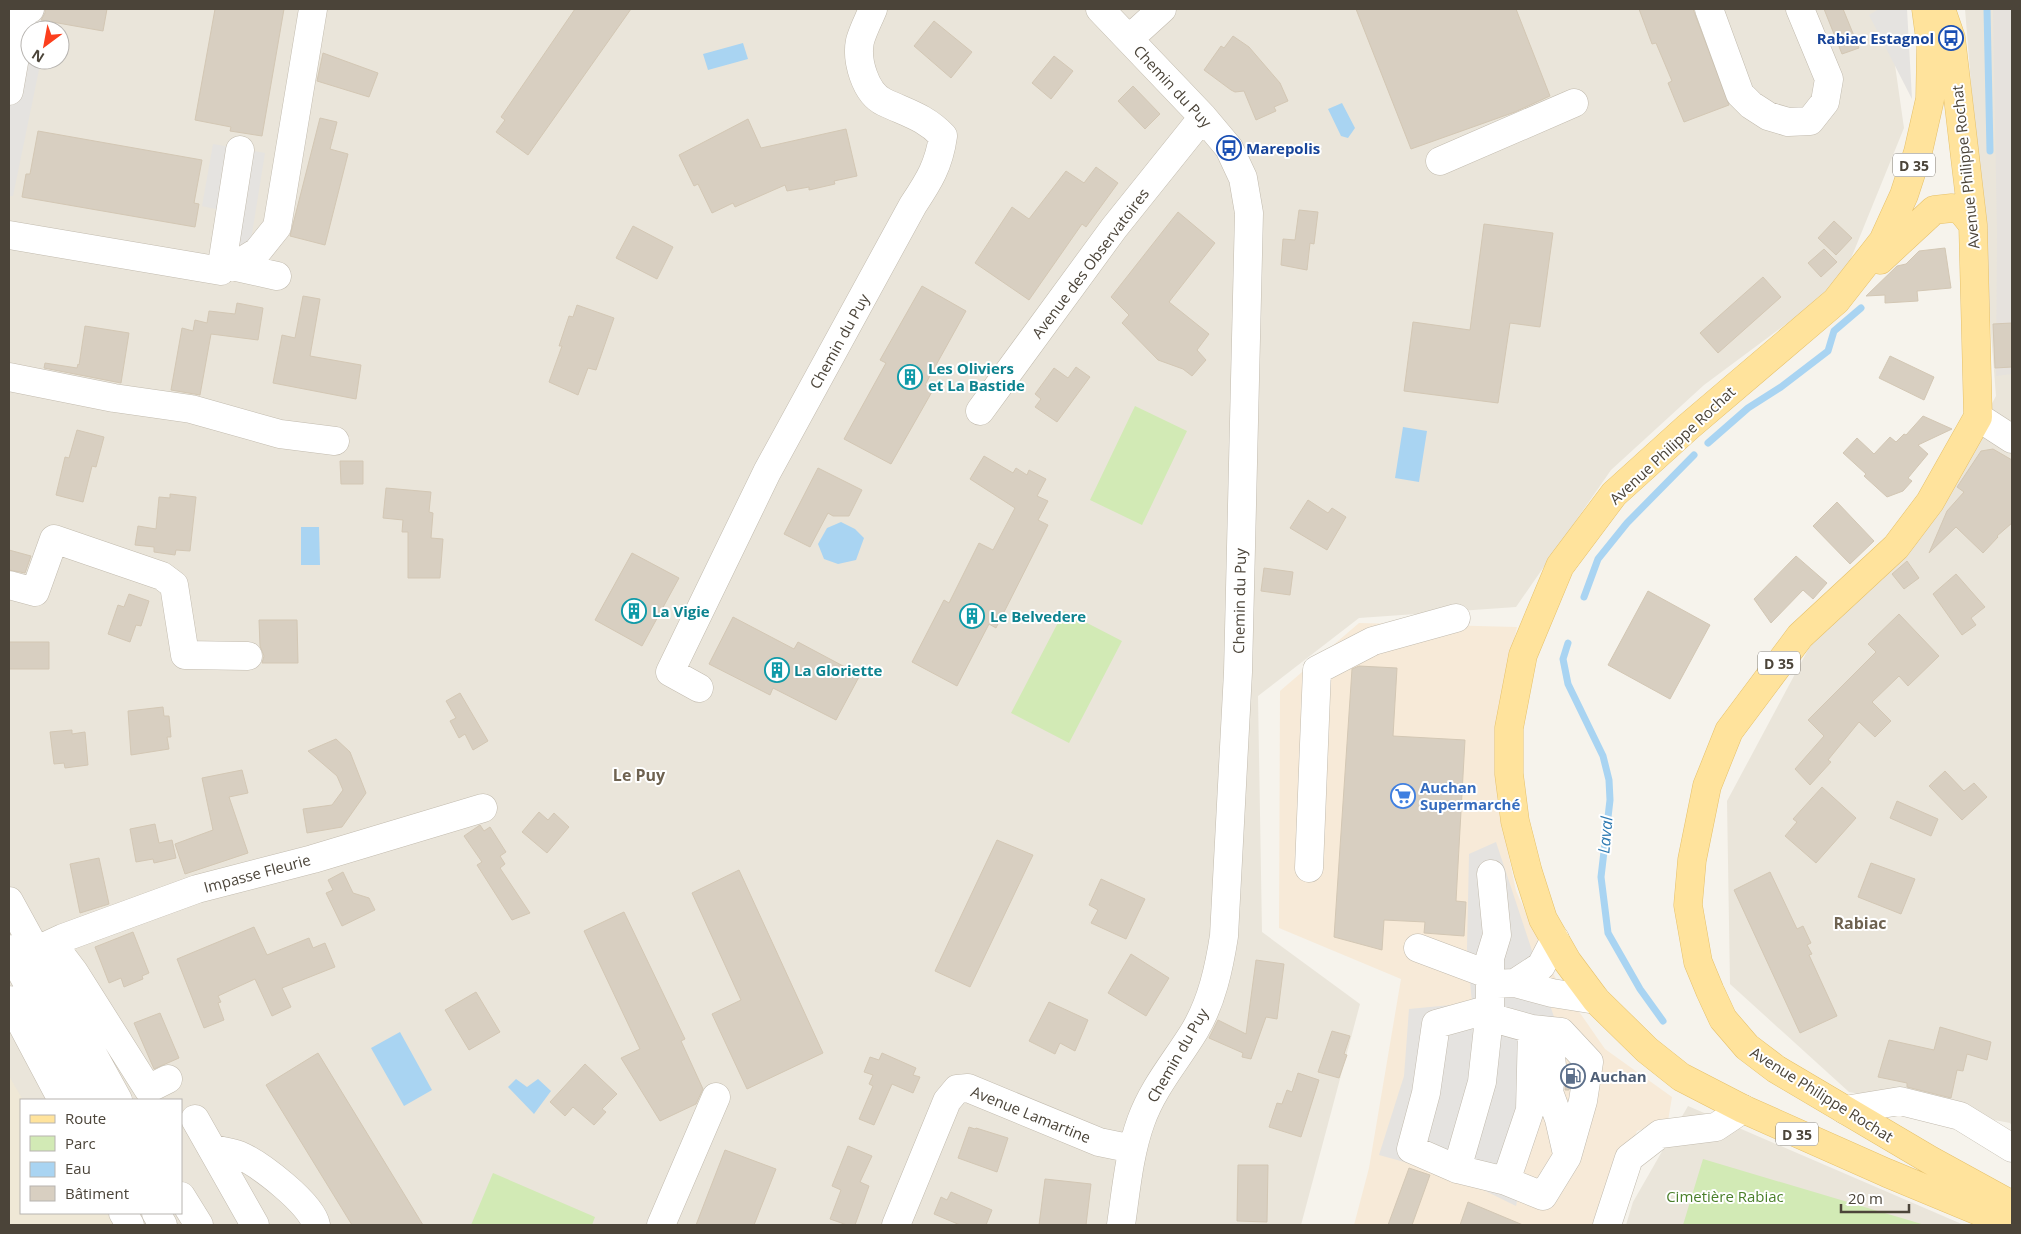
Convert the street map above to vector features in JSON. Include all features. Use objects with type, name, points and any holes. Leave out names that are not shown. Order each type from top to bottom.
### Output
[{"type":"main road","name":"Avenue Philippe Rochat","points":[[1926,9],[1931,46],[1930,99],[1918,152],[1904,195],[1883,241],[1836,301],[1688,427],[1614,494],[1560,566],[1523,655],[1509,728],[1509,774],[1515,821],[1531,881],[1544,918],[1554,939],[1567,961],[1596,1000],[1647,1050],[1681,1077],[1743,1109],[1804,1137],[2012,1225]]},
{"type":"main road","name":"Avenue Philippe Rochat","points":[[1941,9],[1951,38],[1973,225],[1978,418],[1930,502],[1896,546],[1800,636],[1729,731],[1707,786],[1692,860],[1688,905],[1698,962],[1723,1018],[1747,1048],[1776,1069],[1845,1110],[2012,1205]]},
{"type":"main road","points":[[1836,301],[1934,210],[1952,208],[1961,210],[1973,225]]},
{"type":"main road","points":[[1804,1137],[1864,1151],[1874,1147],[1871,1137],[1849,1122],[1813,1091]]},
{"type":"street","points":[[9,92],[22,11],[30,9]]},
{"type":"street","points":[[225,263],[257,252],[277,227],[313,9]]},
{"type":"street","name":"Chemin du Puy","points":[[699,688],[670,672],[767,472],[914,205],[932,177],[940,154],[943,136],[932,125],[921,118],[882,101],[870,90],[860,66],[860,41],[873,9]]},
{"type":"street","name":"Chemin du Puy","points":[[1100,9],[1203,117],[1229,148],[1243,178],[1249,213],[1238,672],[1224,936],[1219,970],[1210,997],[1196,1028],[1153,1094],[1141,1120],[1133,1148],[1121,1225]]},
{"type":"street","points":[[1129,39],[1162,9]]},
{"type":"street","points":[[1709,9],[1740,94],[1751,105],[1768,116],[1788,122],[1810,121],[1825,102],[1829,79],[1800,9]]},
{"type":"street","points":[[1440,161],[1574,103]]},
{"type":"street","name":"Avenue des Observatoires","points":[[980,411],[1114,228],[1203,117]]},
{"type":"street","points":[[225,263],[240,150]]},
{"type":"street","points":[[9,216],[148,249],[225,263],[277,276]]},
{"type":"street","points":[[9,235],[148,249]]},
{"type":"street","points":[[9,377],[114,398],[191,409],[280,434],[335,441]]},
{"type":"street","points":[[1978,418],[2012,439]]},
{"type":"street","points":[[9,585],[35,592],[54,539],[162,576],[174,585],[185,654],[248,656]]},
{"type":"street","points":[[1309,868],[1317,670],[1373,641],[1456,618]]},
{"type":"street","name":"Impasse Fleurie","points":[[32,947],[197,889],[313,859],[483,808]]},
{"type":"street","points":[[1457,1169],[1482,1082],[1495,993],[1490,958],[1497,934],[1491,874]]},
{"type":"street","points":[[9,901],[32,947],[117,1099]]},
{"type":"street","points":[[1532,1028],[1561,1032],[1589,1062],[1584,1101],[1568,1158],[1543,1196],[1506,1181],[1457,1169],[1410,1149],[1426,1093],[1436,1024],[1541,966],[1554,939]]},
{"type":"street","points":[[32,947],[74,972],[148,1089],[168,1079]]},
{"type":"street","points":[[32,947],[90,1099]]},
{"type":"street","points":[[1418,948],[1495,993],[1550,1047],[1552,1066],[1550,1092],[1560,1119],[1568,1158]]},
{"type":"street","points":[[1495,993],[1552,993],[1596,1000]]},
{"type":"street","points":[[9,1000],[61,1099]]},
{"type":"street","points":[[1506,1181],[1530,1110],[1532,1028]]},
{"type":"street","name":"Avenue Lamartine","points":[[896,1225],[947,1101],[957,1089],[968,1088],[1099,1142],[1133,1148]]},
{"type":"street","points":[[661,1225],[716,1097]]},
{"type":"street","points":[[1845,1110],[1900,1101],[1960,1116],[2012,1148]]},
{"type":"street","points":[[1607,1225],[1629,1158],[1660,1134],[1716,1127],[1743,1109]]},
{"type":"street","points":[[195,1119],[255,1225]]},
{"type":"street","points":[[213,1149],[228,1151],[258,1166],[303,1202],[315,1219],[316,1225]]},
{"type":"street","points":[[182,1198],[199,1225]]},
{"type":"street","points":[[124,1214],[130,1225]]},
{"type":"street","points":[[157,1214],[163,1225]]},
{"type":"shaded area","points":[[9,9],[1887,9],[1904,128],[1841,283],[1704,385],[1611,470],[1516,607],[1359,618],[1258,696],[1262,932],[1360,1004],[1301,1225],[9,1225]]},
{"type":"shaded area","points":[[9,9],[53,9],[50,20],[20,20],[20,70],[39,70],[13,196],[9,196]]},
{"type":"shaded area","points":[[1879,9],[1907,9],[1912,99],[1869,15]]},
{"type":"shaded area","points":[[1965,9],[2012,9],[2012,1126],[2010,1123],[1849,1092],[1730,984],[1727,801],[1810,646],[1927,524],[1996,396]]},
{"type":"shaded area","points":[[1993,9],[2012,9],[2012,374],[1996,376],[1997,234]]},
{"type":"shaded area","points":[[213,144],[265,153],[250,246],[233,246],[220,210],[202,206]]},
{"type":"shaded area","points":[[1359,623],[1517,627],[1498,710],[1497,800],[1516,891],[1555,977],[1605,1049],[1672,1097],[1668,1121],[1637,1131],[1602,1225],[1354,1225],[1369,1168],[1401,979],[1279,928],[1280,691]]},
{"type":"shaded area","points":[[1496,842],[1555,1020],[1516,1206],[1455,1176],[1379,1155],[1404,1076],[1409,1009],[1472,1003],[1467,948],[1469,854]]},
{"type":"shaded area","points":[[9,1076],[22,1099],[20,1099],[20,1214],[108,1214],[114,1225],[9,1225]]},
{"type":"shaded area","points":[[1688,1106],[1964,1225],[1626,1225],[1633,1202]]},
{"type":"green space","points":[[1135,406],[1187,431],[1142,525],[1090,500]]},
{"type":"green space","points":[[1064,611],[1122,641],[1069,743],[1011,713]]},
{"type":"green space","name":"Cimetière Rabiac","points":[[1703,1159],[1925,1225],[1683,1225]]},
{"type":"green space","points":[[493,1173],[595,1217],[592,1225],[471,1225]]},
{"type":"water","points":[[743,43],[748,59],[708,70],[703,54]]},
{"type":"water","points":[[1342,103],[1355,128],[1348,138],[1341,136],[1328,109]]},
{"type":"water","points":[[1403,427],[1427,431],[1419,482],[1395,478]]},
{"type":"water","points":[[841,522],[855,529],[864,538],[856,560],[838,564],[824,559],[818,544],[827,528]]},
{"type":"water","points":[[301,527],[319,527],[320,565],[301,565]]},
{"type":"water","points":[[400,1032],[432,1090],[404,1106],[371,1048]]},
{"type":"water","points":[[516,1079],[527,1087],[538,1079],[551,1091],[534,1114],[508,1087]]},
{"type":"building","points":[[45,9],[107,9],[103,31],[70,25],[70,20],[41,20]]},
{"type":"building","points":[[215,9],[284,9],[262,136],[230,131],[231,127],[195,120]]},
{"type":"building","points":[[575,9],[631,9],[528,155],[496,132],[505,120],[501,117]]},
{"type":"building","points":[[1356,9],[1516,9],[1550,96],[1515,112],[1411,149]]},
{"type":"building","points":[[1639,9],[1693,9],[1729,105],[1684,122],[1668,83],[1672,81],[1656,43],[1652,44]]},
{"type":"building","points":[[1824,9],[1843,9],[1859,48],[1842,54]]},
{"type":"building","points":[[934,21],[972,52],[951,78],[914,46]]},
{"type":"building","points":[[1233,36],[1249,47],[1280,83],[1288,101],[1274,107],[1276,111],[1256,120],[1244,91],[1235,92],[1231,90],[1204,70],[1221,46],[1224,48]]},
{"type":"building","points":[[323,53],[378,73],[369,97],[317,81]]},
{"type":"building","points":[[1054,56],[1073,71],[1051,99],[1032,83]]},
{"type":"building","points":[[1133,86],[1160,114],[1145,129],[1118,101]]},
{"type":"building","points":[[320,118],[337,122],[330,149],[348,154],[325,245],[290,236]]},
{"type":"building","points":[[748,119],[761,148],[846,129],[857,176],[834,181],[835,184],[809,190],[809,187],[787,191],[785,185],[735,207],[733,203],[712,213],[698,184],[694,186],[679,155]]},
{"type":"building","points":[[38,131],[202,160],[194,203],[199,204],[195,227],[22,197],[26,174],[30,174]]},
{"type":"building","points":[[1096,167],[1118,183],[1086,227],[1082,224],[1029,300],[975,263],[1012,207],[1029,219],[1066,171],[1084,183]]},
{"type":"building","points":[[1299,210],[1318,212],[1314,244],[1310,243],[1307,270],[1281,265],[1283,239],[1295,240]]},
{"type":"building","points":[[1178,212],[1215,243],[1169,302],[1209,334],[1197,350],[1206,360],[1192,376],[1183,369],[1158,360],[1122,323],[1129,315],[1111,297]]},
{"type":"building","points":[[1834,221],[1852,238],[1836,255],[1818,238]]},
{"type":"building","points":[[1484,224],[1553,233],[1540,327],[1510,323],[1498,403],[1404,391],[1413,322],[1470,330]]},
{"type":"building","points":[[633,226],[673,247],[657,279],[616,258]]},
{"type":"building","points":[[1945,248],[1951,288],[1917,291],[1918,301],[1885,303],[1885,295],[1866,296],[1897,266],[1906,264],[1919,251]]},
{"type":"building","points":[[1824,249],[1837,262],[1821,277],[1808,263]]},
{"type":"building","points":[[1763,277],[1781,297],[1718,353],[1700,333]]},
{"type":"building","name":"Les Oliviers et La Bastide","points":[[922,286],[966,311],[925,385],[933,390],[891,464],[844,439],[886,363],[880,360]]},
{"type":"building","points":[[303,296],[320,299],[310,356],[361,365],[356,399],[273,383],[282,335],[295,338]]},
{"type":"building","points":[[237,303],[263,308],[258,340],[211,334],[200,395],[171,390],[182,328],[193,331],[195,320],[207,323],[209,311],[235,314]]},
{"type":"building","points":[[577,305],[614,318],[596,370],[588,368],[578,395],[549,382],[562,346],[559,346],[569,316],[573,317]]},
{"type":"building","points":[[2012,323],[2012,367],[1995,368],[1993,324]]},
{"type":"building","points":[[85,326],[129,333],[121,383],[44,368],[45,363],[77,368]]},
{"type":"building","points":[[1890,356],[1934,377],[1924,400],[1879,378]]},
{"type":"building","points":[[1076,367],[1090,377],[1057,422],[1035,407],[1041,399],[1035,394],[1054,368],[1068,378]]},
{"type":"building","points":[[1923,416],[1952,429],[1918,445],[1928,454],[1908,478],[1912,481],[1903,491],[1887,497],[1843,453],[1857,438],[1874,454],[1890,437],[1896,442],[1904,434],[1906,435]]},
{"type":"building","points":[[77,430],[104,437],[96,467],[92,466],[83,502],[56,495],[65,457],[69,458]]},
{"type":"building","points":[[1993,449],[2012,460],[2012,523],[1997,536],[1983,553],[1956,527],[1929,553],[1947,511],[1964,492],[1957,487],[1981,451]]},
{"type":"building","points":[[984,456],[1013,473],[1016,468],[1027,475],[1029,470],[1046,479],[1037,496],[1048,501],[1038,520],[1048,525],[996,628],[989,624],[957,686],[912,662],[944,600],[949,603],[979,543],[993,550],[1015,508],[970,479]]},
{"type":"building","points":[[340,461],[363,461],[363,484],[341,484]]},
{"type":"building","points":[[818,468],[862,490],[849,516],[833,516],[828,513],[810,547],[784,534]]},
{"type":"building","points":[[386,488],[431,492],[429,512],[433,513],[431,538],[443,539],[440,578],[408,578],[408,532],[402,532],[403,520],[383,518]]},
{"type":"building","points":[[170,494],[196,497],[190,551],[176,550],[175,555],[154,552],[154,547],[135,545],[138,526],[156,529],[159,497],[170,498]]},
{"type":"building","points":[[1308,500],[1328,513],[1332,508],[1346,517],[1327,550],[1290,528]]},
{"type":"building","points":[[1837,502],[1874,541],[1850,564],[1813,526]]},
{"type":"building","points":[[9,550],[31,556],[25,573],[9,570]]},
{"type":"building","name":"La Vigie","points":[[632,553],[679,578],[642,646],[595,620]]},
{"type":"building","points":[[1796,556],[1827,583],[1813,599],[1803,590],[1771,623],[1754,599]]},
{"type":"building","points":[[1907,561],[1919,578],[1904,589],[1892,574]]},
{"type":"building","points":[[1264,568],[1293,572],[1290,595],[1261,591]]},
{"type":"building","points":[[1956,574],[1985,607],[1971,618],[1976,625],[1962,635],[1933,594]]},
{"type":"building","points":[[1648,591],[1710,625],[1670,699],[1608,665]]},
{"type":"building","points":[[129,594],[149,601],[141,626],[136,625],[130,642],[108,634],[118,605],[124,607]]},
{"type":"building","points":[[1899,614],[1939,656],[1908,686],[1899,676],[1872,702],[1891,721],[1875,737],[1859,722],[1828,760],[1831,762],[1810,785],[1795,769],[1824,736],[1808,720],[1876,652],[1868,644]]},
{"type":"building","name":"La Gloriette","points":[[733,617],[794,649],[798,642],[860,675],[836,720],[773,688],[770,695],[709,664]]},
{"type":"building","points":[[259,620],[297,620],[298,663],[262,663],[264,656],[260,646]]},
{"type":"building","points":[[9,642],[49,642],[49,669],[9,669]]},
{"type":"building","name":"Auchan Supermarché","points":[[1359,666],[1397,668],[1393,736],[1465,740],[1456,901],[1466,902],[1464,936],[1424,933],[1425,922],[1384,920],[1382,950],[1334,937],[1352,669]]},
{"type":"building","points":[[460,693],[488,741],[473,750],[465,734],[459,738],[450,721],[456,718],[446,701]]},
{"type":"building","points":[[163,707],[164,716],[169,716],[171,737],[167,737],[169,749],[131,755],[128,711]]},
{"type":"building","points":[[72,730],[72,734],[85,732],[88,765],[65,768],[64,763],[54,764],[50,732]]},
{"type":"building","points":[[336,739],[350,752],[366,793],[342,827],[307,833],[303,809],[332,805],[343,790],[337,776],[308,751]]},
{"type":"building","points":[[242,770],[248,793],[229,797],[248,853],[185,874],[175,844],[213,830],[202,778]]},
{"type":"building","points":[[1945,771],[1964,791],[1974,783],[1987,797],[1962,820],[1929,786]]},
{"type":"building","points":[[1822,787],[1856,818],[1816,863],[1785,836],[1797,822],[1793,819]]},
{"type":"building","points":[[1897,801],[1938,819],[1931,836],[1890,818]]},
{"type":"building","points":[[539,812],[548,820],[554,813],[569,827],[547,853],[522,832]]},
{"type":"building","points":[[155,824],[159,843],[172,840],[176,858],[154,863],[153,859],[136,862],[130,829]]},
{"type":"building","points":[[480,825],[484,831],[490,827],[506,852],[500,856],[505,864],[500,868],[530,913],[512,920],[477,865],[482,862],[464,836]]},
{"type":"building","points":[[997,840],[1033,855],[970,987],[935,971]]},
{"type":"building","points":[[99,858],[109,904],[80,913],[70,864]]},
{"type":"building","points":[[1871,863],[1915,879],[1901,914],[1858,897]]},
{"type":"building","points":[[739,870],[823,1053],[747,1089],[712,1014],[741,1000],[692,893]]},
{"type":"building","points":[[343,872],[353,893],[369,898],[375,910],[342,926],[326,893],[333,890],[328,880]]},
{"type":"building","points":[[1770,872],[1797,929],[1803,926],[1811,943],[1807,945],[1812,954],[1809,955],[1837,1016],[1800,1033],[1734,890]]},
{"type":"building","points":[[1101,879],[1145,899],[1126,939],[1091,923],[1098,910],[1089,905]]},
{"type":"building","points":[[624,912],[685,1039],[681,1041],[703,1089],[696,1104],[660,1121],[621,1058],[640,1049],[584,931]]},
{"type":"building","points":[[254,927],[267,955],[309,938],[313,948],[325,943],[335,967],[282,988],[291,1007],[272,1016],[255,979],[218,996],[221,1002],[218,1003],[224,1020],[204,1028],[177,959]]},
{"type":"building","points":[[133,932],[149,973],[142,976],[143,979],[124,987],[121,978],[109,983],[95,947]]},
{"type":"building","points":[[1131,954],[1169,978],[1146,1016],[1108,993]]},
{"type":"building","points":[[1256,960],[1284,964],[1277,1019],[1266,1017],[1251,1059],[1242,1057],[1243,1053],[1209,1038],[1218,1020],[1246,1034]]},
{"type":"building","points":[[476,992],[500,1032],[469,1050],[445,1010]]},
{"type":"building","points":[[1049,1002],[1088,1020],[1075,1051],[1060,1043],[1055,1054],[1029,1041]]},
{"type":"building","points":[[160,1013],[179,1058],[154,1069],[134,1023]]},
{"type":"building","points":[[1940,1027],[1991,1042],[1987,1060],[1967,1054],[1963,1071],[1957,1070],[1951,1098],[1907,1087],[1907,1083],[1878,1077],[1889,1040],[1934,1050]]},
{"type":"building","points":[[1332,1031],[1350,1036],[1344,1054],[1347,1055],[1339,1078],[1318,1072]]},
{"type":"building","points":[[318,1053],[423,1225],[352,1225],[266,1085]]},
{"type":"building","points":[[882,1053],[916,1068],[913,1075],[920,1077],[913,1093],[892,1084],[874,1125],[859,1119],[873,1086],[869,1084],[873,1075],[864,1072],[870,1057],[879,1060]]},
{"type":"building","points":[[585,1064],[617,1094],[602,1109],[606,1112],[594,1125],[573,1107],[565,1116],[550,1102]]},
{"type":"building","points":[[1568,1064],[1572,1067],[1569,1090],[1565,1090]]},
{"type":"building","points":[[1298,1073],[1319,1080],[1301,1137],[1269,1127],[1277,1103],[1282,1104],[1287,1090],[1292,1092]]},
{"type":"building","points":[[969,1127],[1008,1138],[997,1172],[958,1158]]},
{"type":"building","points":[[848,1146],[872,1156],[860,1182],[869,1186],[855,1225],[847,1225],[830,1219],[841,1190],[832,1186]]},
{"type":"building","points":[[725,1150],[776,1169],[754,1225],[696,1225]]},
{"type":"building","points":[[1238,1165],[1268,1165],[1267,1222],[1237,1221]]},
{"type":"building","points":[[1409,1168],[1430,1175],[1412,1225],[1388,1225]]},
{"type":"building","points":[[1045,1179],[1091,1184],[1086,1225],[1039,1225]]},
{"type":"building","points":[[951,1192],[992,1210],[986,1225],[960,1225],[934,1214],[941,1197],[947,1200]]},
{"type":"building","points":[[1468,1202],[1523,1225],[1460,1225]]},
{"type":"waterway","points":[[1987,9],[1990,151]]},
{"type":"waterway","points":[[1708,443],[1748,408],[1781,387],[1828,351],[1834,331],[1861,308]]},
{"type":"waterway","points":[[1584,597],[1598,559],[1627,523],[1694,455]]},
{"type":"waterway","name":"Laval","points":[[1568,643],[1563,659],[1568,684],[1603,756],[1609,780],[1610,800],[1601,877],[1608,933],[1640,989],[1663,1021]]},
{"type":"place","name":"Rabiac Estagnol","points":[[1951,38]]},
{"type":"place","name":"Marepolis","points":[[1229,148]]},
{"type":"place","name":"Les Oliviers et La Bastide","points":[[910,377]]},
{"type":"place","name":"La Vigie","points":[[634,611]]},
{"type":"place","name":"Le Belvedere","points":[[972,616]]},
{"type":"place","name":"La Gloriette","points":[[777,670]]},
{"type":"place","name":"Auchan Supermarché","points":[[1403,796]]},
{"type":"place","name":"Auchan","points":[[1573,1076]]},
{"type":"district","name":"Le Puy","points":[[639,775]]},
{"type":"district","name":"Rabiac","points":[[1860,923]]}]
